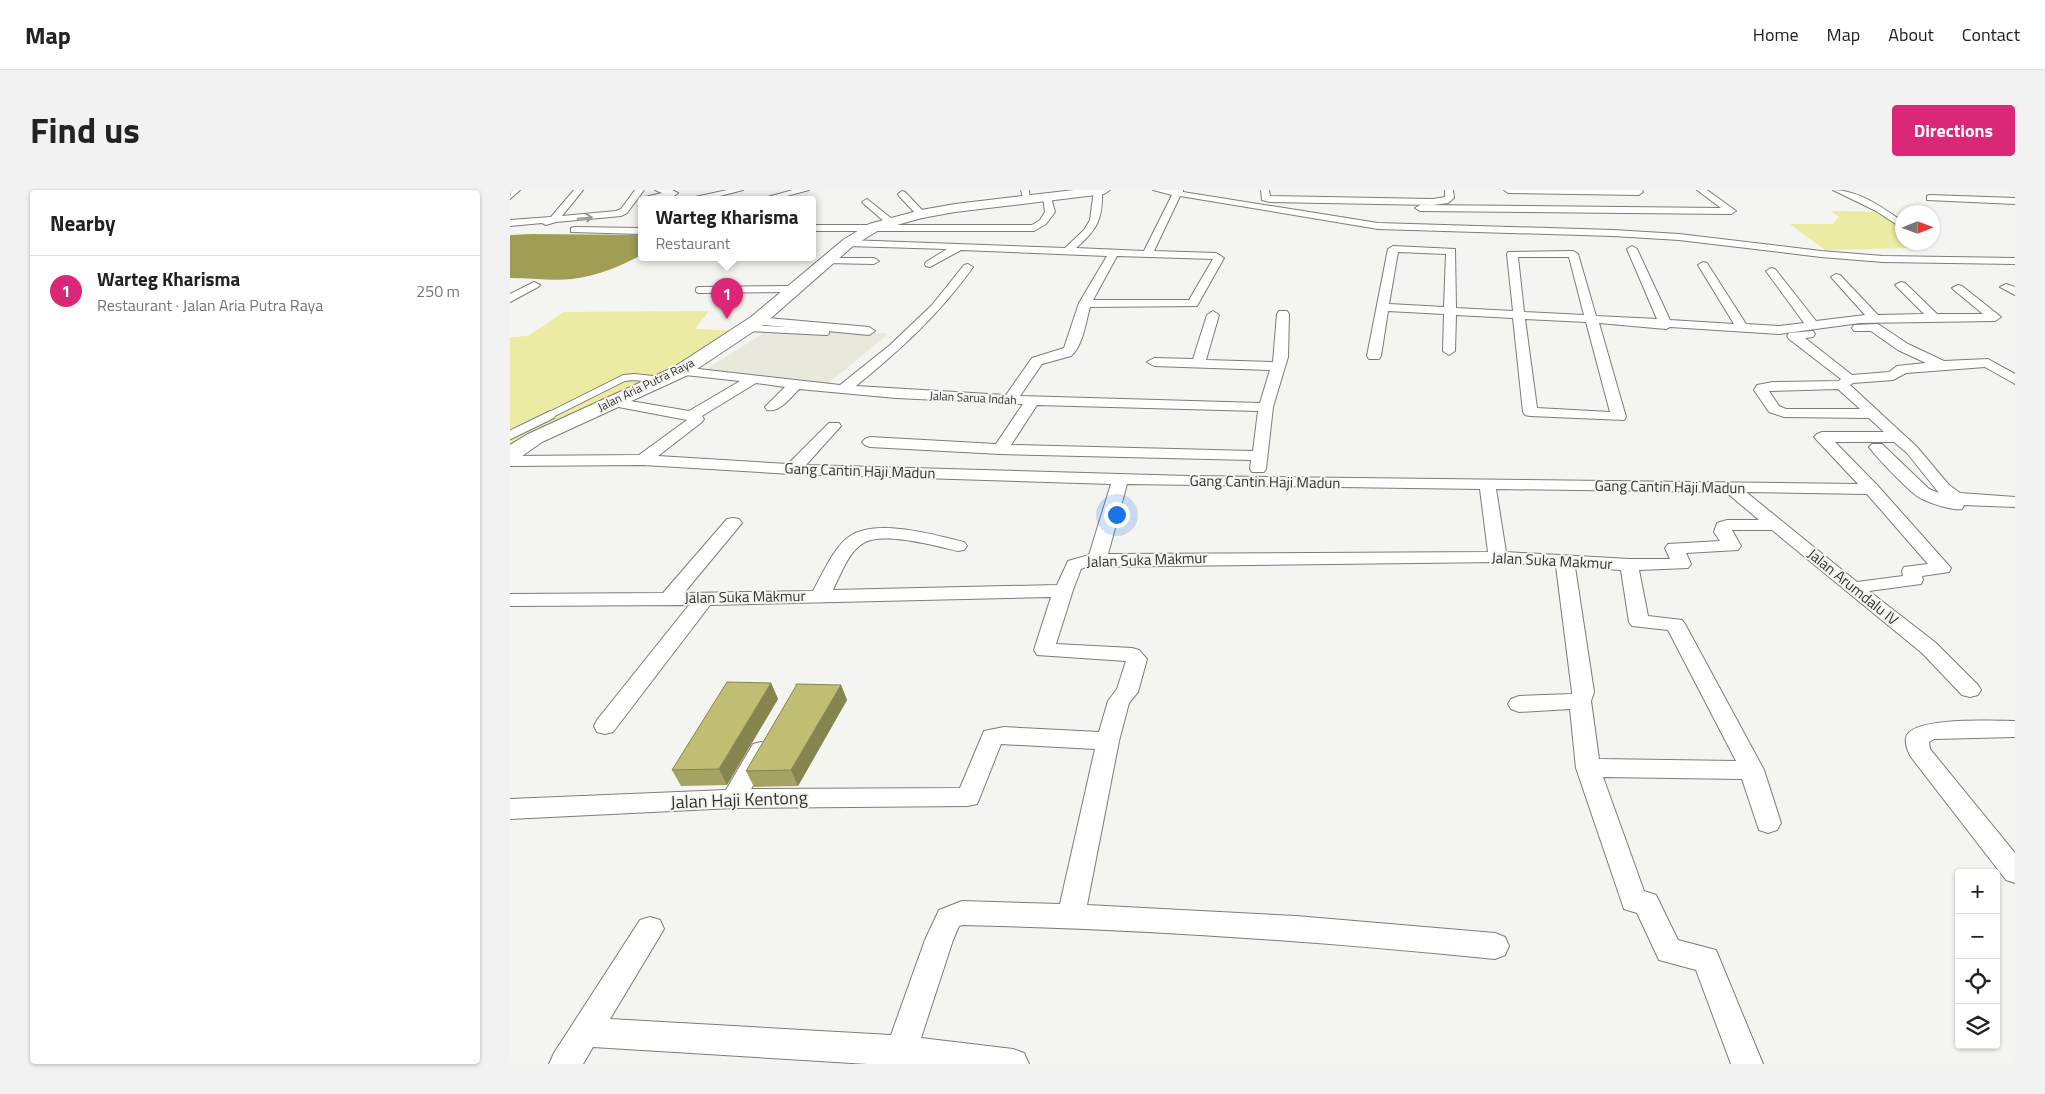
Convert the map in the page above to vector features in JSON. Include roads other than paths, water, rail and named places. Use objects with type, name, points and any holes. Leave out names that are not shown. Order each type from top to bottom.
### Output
[{"type":"main road","name":"Jalan Aria Putra Raya","points":[[510,454],[535,438],[682,371],[752,325],[848,243],[872,228],[889,221],[921,214],[1026,195],[1048,197],[1101,190]]},
{"type":"street","points":[[510,196],[516,190]]},
{"type":"street","points":[[532,231],[540,224],[553,220],[579,190]]},
{"type":"street","points":[[510,223],[618,214],[624,211],[640,190]]},
{"type":"street","points":[[659,190],[674,193],[661,196]]},
{"type":"street","points":[[712,196],[739,190]]},
{"type":"street","points":[[779,196],[805,190]]},
{"type":"street","points":[[1066,252],[1094,226],[1101,190]]},
{"type":"street","points":[[1156,190],[1178,192],[1378,226],[1637,234],[1883,260],[2015,262]]},
{"type":"street","points":[[1265,190],[1265,198],[1270,199],[1433,202],[1445,201],[1450,198],[1449,190]]},
{"type":"street","points":[[1508,190],[1639,192],[1638,190]]},
{"type":"street","points":[[1522,190],[1525,200]]},
{"type":"street","points":[[1420,208],[1731,211],[1701,190]]},
{"type":"street","points":[[1837,190],[1895,221]]},
{"type":"street","points":[[2004,190],[2015,195]]},
{"type":"street","points":[[1147,255],[1178,192]]},
{"type":"street","points":[[902,194],[921,214]]},
{"type":"street","points":[[816,228],[1034,228],[1043,222],[1050,212],[1048,197]]},
{"type":"street","points":[[1930,198],[2015,201]]},
{"type":"street","points":[[631,203],[638,201]]},
{"type":"street","points":[[867,202],[889,221]]},
{"type":"street","points":[[604,230],[600,226],[604,222],[634,214]]},
{"type":"street","points":[[553,220],[556,223],[557,230]]},
{"type":"street","points":[[510,232],[557,230],[638,231]]},
{"type":"street","points":[[1613,233],[1625,247],[1666,325]]},
{"type":"street","points":[[1625,247],[1642,246],[1637,234]]},
{"type":"street","points":[[848,243],[960,246],[1113,254],[1216,256],[1219,258],[1193,304],[1085,303]]},
{"type":"street","points":[[930,264],[960,246]]},
{"type":"street","points":[[1374,356],[1393,249],[1451,252],[1449,351]]},
{"type":"street","points":[[1010,400],[1037,361],[1066,353],[1070,350],[1085,303],[1113,254]]},
{"type":"street","points":[[1512,254],[1573,254],[1591,320],[1619,417],[1530,412],[1512,254]]},
{"type":"street","points":[[828,260],[874,261]]},
{"type":"street","points":[[1703,264],[1743,330]]},
{"type":"street","points":[[842,389],[902,341],[936,307],[968,267]]},
{"type":"street","points":[[1772,270],[1813,326]]},
{"type":"street","points":[[1836,277],[1875,323],[1903,347],[1942,365]]},
{"type":"street","points":[[510,298],[534,285]]},
{"type":"street","points":[[1901,285],[1934,318]]},
{"type":"street","points":[[1382,307],[1743,330],[1779,330],[1934,318],[1995,317],[1958,288]]},
{"type":"street","points":[[870,442],[1259,462],[1266,407],[1280,356],[1283,314]]},
{"type":"street","points":[[1198,364],[1212,315]]},
{"type":"street","points":[[1875,323],[1793,336],[1811,347],[1874,414],[1912,450],[1943,488],[1954,497],[1963,500],[2015,502]]},
{"type":"street","points":[[752,325],[870,331]]},
{"type":"street","points":[[1154,362],[1276,366]]},
{"type":"street","points":[[1874,414],[1784,413],[1774,408],[1761,390],[1762,388],[1773,386],[1845,382],[1893,376],[1902,369],[1942,365],[1988,363],[2014,378]]},
{"type":"street","name":"Jalan Sarua Indah","points":[[682,371],[842,389],[1010,400],[1266,407]]},
{"type":"street","points":[[691,416],[756,378]]},
{"type":"street","points":[[772,407],[796,384]]},
{"type":"street","points":[[1000,449],[1033,401]]},
{"type":"street","points":[[613,402],[691,416],[698,419],[643,460]]},
{"type":"street","points":[[792,469],[834,426]]},
{"type":"street","points":[[1852,588],[1914,580],[1911,571],[1942,568],[1822,437],[1898,437]]},
{"type":"street","points":[[1877,447],[1923,493],[1950,504],[2003,511],[2015,516]]},
{"type":"street","name":"Gang Cantin Haji Madun","points":[[510,461],[643,460],[792,469],[1120,479],[1872,490]]},
{"type":"street","points":[[1097,560],[1120,479]]},
{"type":"street","points":[[1487,484],[1498,557]]},
{"type":"street","name":"Jalan Arumdalu IV","points":[[1732,489],[1852,588],[1929,648],[1970,690]]},
{"type":"street","points":[[669,599],[733,523]]},
{"type":"street","name":"Jalan Suka Makmur","points":[[510,600],[704,599],[1063,590],[1067,585],[1071,568],[1076,564],[1097,560],[1498,557],[1630,564],[1682,564],[1674,548],[1732,546],[1723,532],[1723,527],[1727,525],[1776,525]]},
{"type":"street","points":[[820,596],[850,545],[864,535],[908,535],[958,546]]},
{"type":"street","points":[[1565,561],[1583,692],[1580,701],[1588,768],[1634,901],[1646,903],[1669,951],[1706,959],[1747,1064]]},
{"type":"street","points":[[1630,564],[1639,622],[1675,624],[1752,770],[1768,823]]},
{"type":"street","points":[[1063,590],[1044,650],[1132,655],[1137,659],[1127,692],[1119,701],[1108,742],[1071,915]]},
{"type":"street","points":[[605,726],[704,599]]},
{"type":"street","points":[[1519,704],[1580,701]]},
{"type":"street","points":[[2015,729],[1930,732],[1917,738],[1919,752],[2015,872]]},
{"type":"street","points":[[733,799],[771,733]]},
{"type":"street","name":"Jalan Haji Kentong","points":[[510,809],[733,799],[968,797],[992,738],[1004,735],[1108,742]]},
{"type":"street","points":[[1588,768],[1752,770]]},
{"type":"street","points":[[899,1058],[939,940],[949,918],[962,913],[1071,915],[1329,930],[1495,946]]},
{"type":"street","points":[[566,1064],[650,929]]},
{"type":"street","points":[[586,1032],[899,1058],[1013,1064]]},
{"type":"lane","points":[[700,290],[794,289]]},
{"type":"lane","points":[[752,325],[826,332]]},
{"type":"lane","points":[[510,435],[624,378],[634,377],[663,380]]},
{"type":"place","name":"Warteg Kharisma","points":[[727,319]]}]
